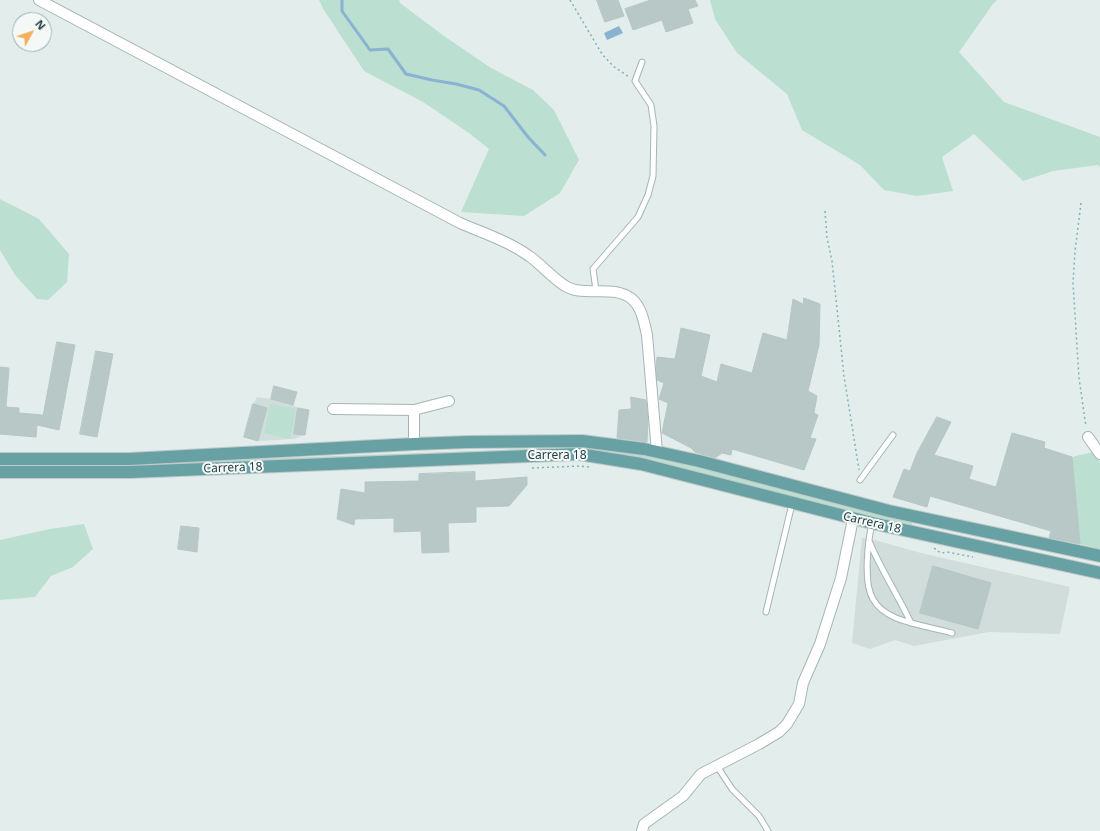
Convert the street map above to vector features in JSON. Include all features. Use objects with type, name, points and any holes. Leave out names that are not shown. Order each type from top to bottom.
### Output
[{"type":"main road","name":"Carrera 18","points":[[0,459],[129,459],[414,444],[582,441],[644,449],[699,461],[889,511],[1100,556]]},
{"type":"main road","name":"Carrera 18","points":[[0,472],[130,472],[579,454],[641,464],[853,519],[1100,573]]},
{"type":"street","points":[[39,0],[460,223],[508,244],[528,255],[566,286],[578,291],[596,290],[619,293],[631,299],[640,310],[647,335],[657,452]]},
{"type":"street","points":[[333,409],[414,410],[449,401]]},
{"type":"street","points":[[414,410],[414,444]]},
{"type":"street","points":[[1088,437],[1100,454]]},
{"type":"street","points":[[642,831],[644,824],[683,796],[702,774],[778,732],[787,724],[799,704],[803,683],[820,644],[841,578],[853,519]]},
{"type":"lane","points":[[596,290],[593,269],[638,217],[648,195],[653,176],[654,126],[651,105],[635,81],[642,62]]},
{"type":"lane","points":[[860,480],[893,435]]},
{"type":"lane","points":[[766,612],[792,503]]},
{"type":"lane","points":[[872,523],[869,540],[868,575],[872,598],[878,606],[895,618],[952,633]]},
{"type":"lane","points":[[869,540],[878,562],[901,601],[911,623]]},
{"type":"lane","points":[[717,766],[732,789],[759,816],[768,831]]},
{"type":"path","points":[[570,0],[602,54],[613,66],[635,81]]},
{"type":"path","points":[[1081,203],[1075,251],[1074,283],[1079,378],[1088,437]]},
{"type":"path","points":[[825,210],[844,376],[860,480]]},
{"type":"shaded area","points":[[274,386],[297,392],[293,405],[298,408],[309,410],[305,435],[294,439],[258,441],[244,437],[253,404],[257,397],[271,399]]},
{"type":"shaded area","points":[[862,538],[1070,587],[1060,634],[989,632],[914,646],[895,640],[870,649],[852,643]]},
{"type":"green space","points":[[319,0],[399,0],[400,3],[444,36],[491,68],[533,90],[554,110],[579,160],[560,193],[524,216],[461,212],[489,149],[469,133],[423,102],[364,71]]},
{"type":"green space","points":[[710,0],[997,0],[959,52],[1004,102],[1100,137],[1100,167],[1098,165],[1053,171],[1023,181],[974,134],[942,157],[953,191],[917,196],[884,190],[860,165],[802,130],[787,94],[737,53],[715,19]]},
{"type":"green space","points":[[0,199],[39,219],[69,254],[67,282],[48,300],[37,299],[15,275],[0,250]]},
{"type":"green space","points":[[270,404],[296,409],[290,439],[264,433]]},
{"type":"green space","points":[[583,447],[642,454],[913,521],[911,528],[642,459],[0,468],[0,464],[116,464]]},
{"type":"green space","points":[[1093,452],[1100,462],[1100,549],[1080,544],[1072,457]]},
{"type":"green space","points":[[84,524],[93,549],[73,567],[51,576],[35,597],[0,600],[0,540],[50,529]]},
{"type":"water","points":[[619,26],[623,33],[607,40],[604,33]]},
{"type":"building","points":[[597,0],[618,0],[624,16],[605,22]]},
{"type":"building","points":[[651,0],[695,0],[698,6],[688,9],[693,23],[666,32],[662,20],[633,30],[625,9]]},
{"type":"building","points":[[804,298],[820,304],[819,345],[808,391],[817,396],[814,413],[818,415],[810,438],[816,439],[804,470],[732,449],[731,455],[722,453],[715,458],[695,452],[691,448],[662,433],[668,403],[659,399],[664,383],[657,380],[657,357],[675,359],[681,328],[710,335],[701,376],[717,382],[721,364],[752,373],[763,333],[787,340],[793,299],[803,304]]},
{"type":"building","points":[[57,342],[75,345],[59,430],[37,425],[36,437],[0,434],[0,367],[9,368],[6,407],[19,408],[19,413],[43,415]]},
{"type":"building","points":[[96,351],[113,354],[97,437],[80,434]]},
{"type":"building","points":[[274,386],[297,392],[293,405],[271,399]]},
{"type":"building","points":[[631,397],[646,400],[648,420],[647,442],[617,438],[619,410],[631,409]]},
{"type":"building","points":[[253,404],[267,408],[258,441],[244,437]]},
{"type":"building","points":[[298,408],[309,410],[305,435],[294,434]]},
{"type":"building","points":[[937,417],[951,422],[934,455],[973,466],[969,479],[996,487],[1012,433],[1045,442],[1044,448],[1072,457],[1080,544],[1049,538],[1051,531],[930,496],[927,507],[893,497],[904,469],[910,471],[917,453]]},
{"type":"building","points":[[475,472],[475,481],[527,477],[527,485],[509,506],[476,507],[476,522],[448,523],[449,552],[422,553],[421,531],[394,532],[394,518],[355,519],[354,525],[337,519],[341,489],[365,493],[365,482],[419,481],[419,474]]},
{"type":"building","points":[[181,526],[199,528],[197,552],[178,549]]},
{"type":"building","points":[[933,566],[991,583],[978,629],[920,613]]},
{"type":"waterway","points":[[342,0],[342,11],[370,50],[388,49],[406,74],[479,90],[504,106],[528,137],[545,155]]}]
